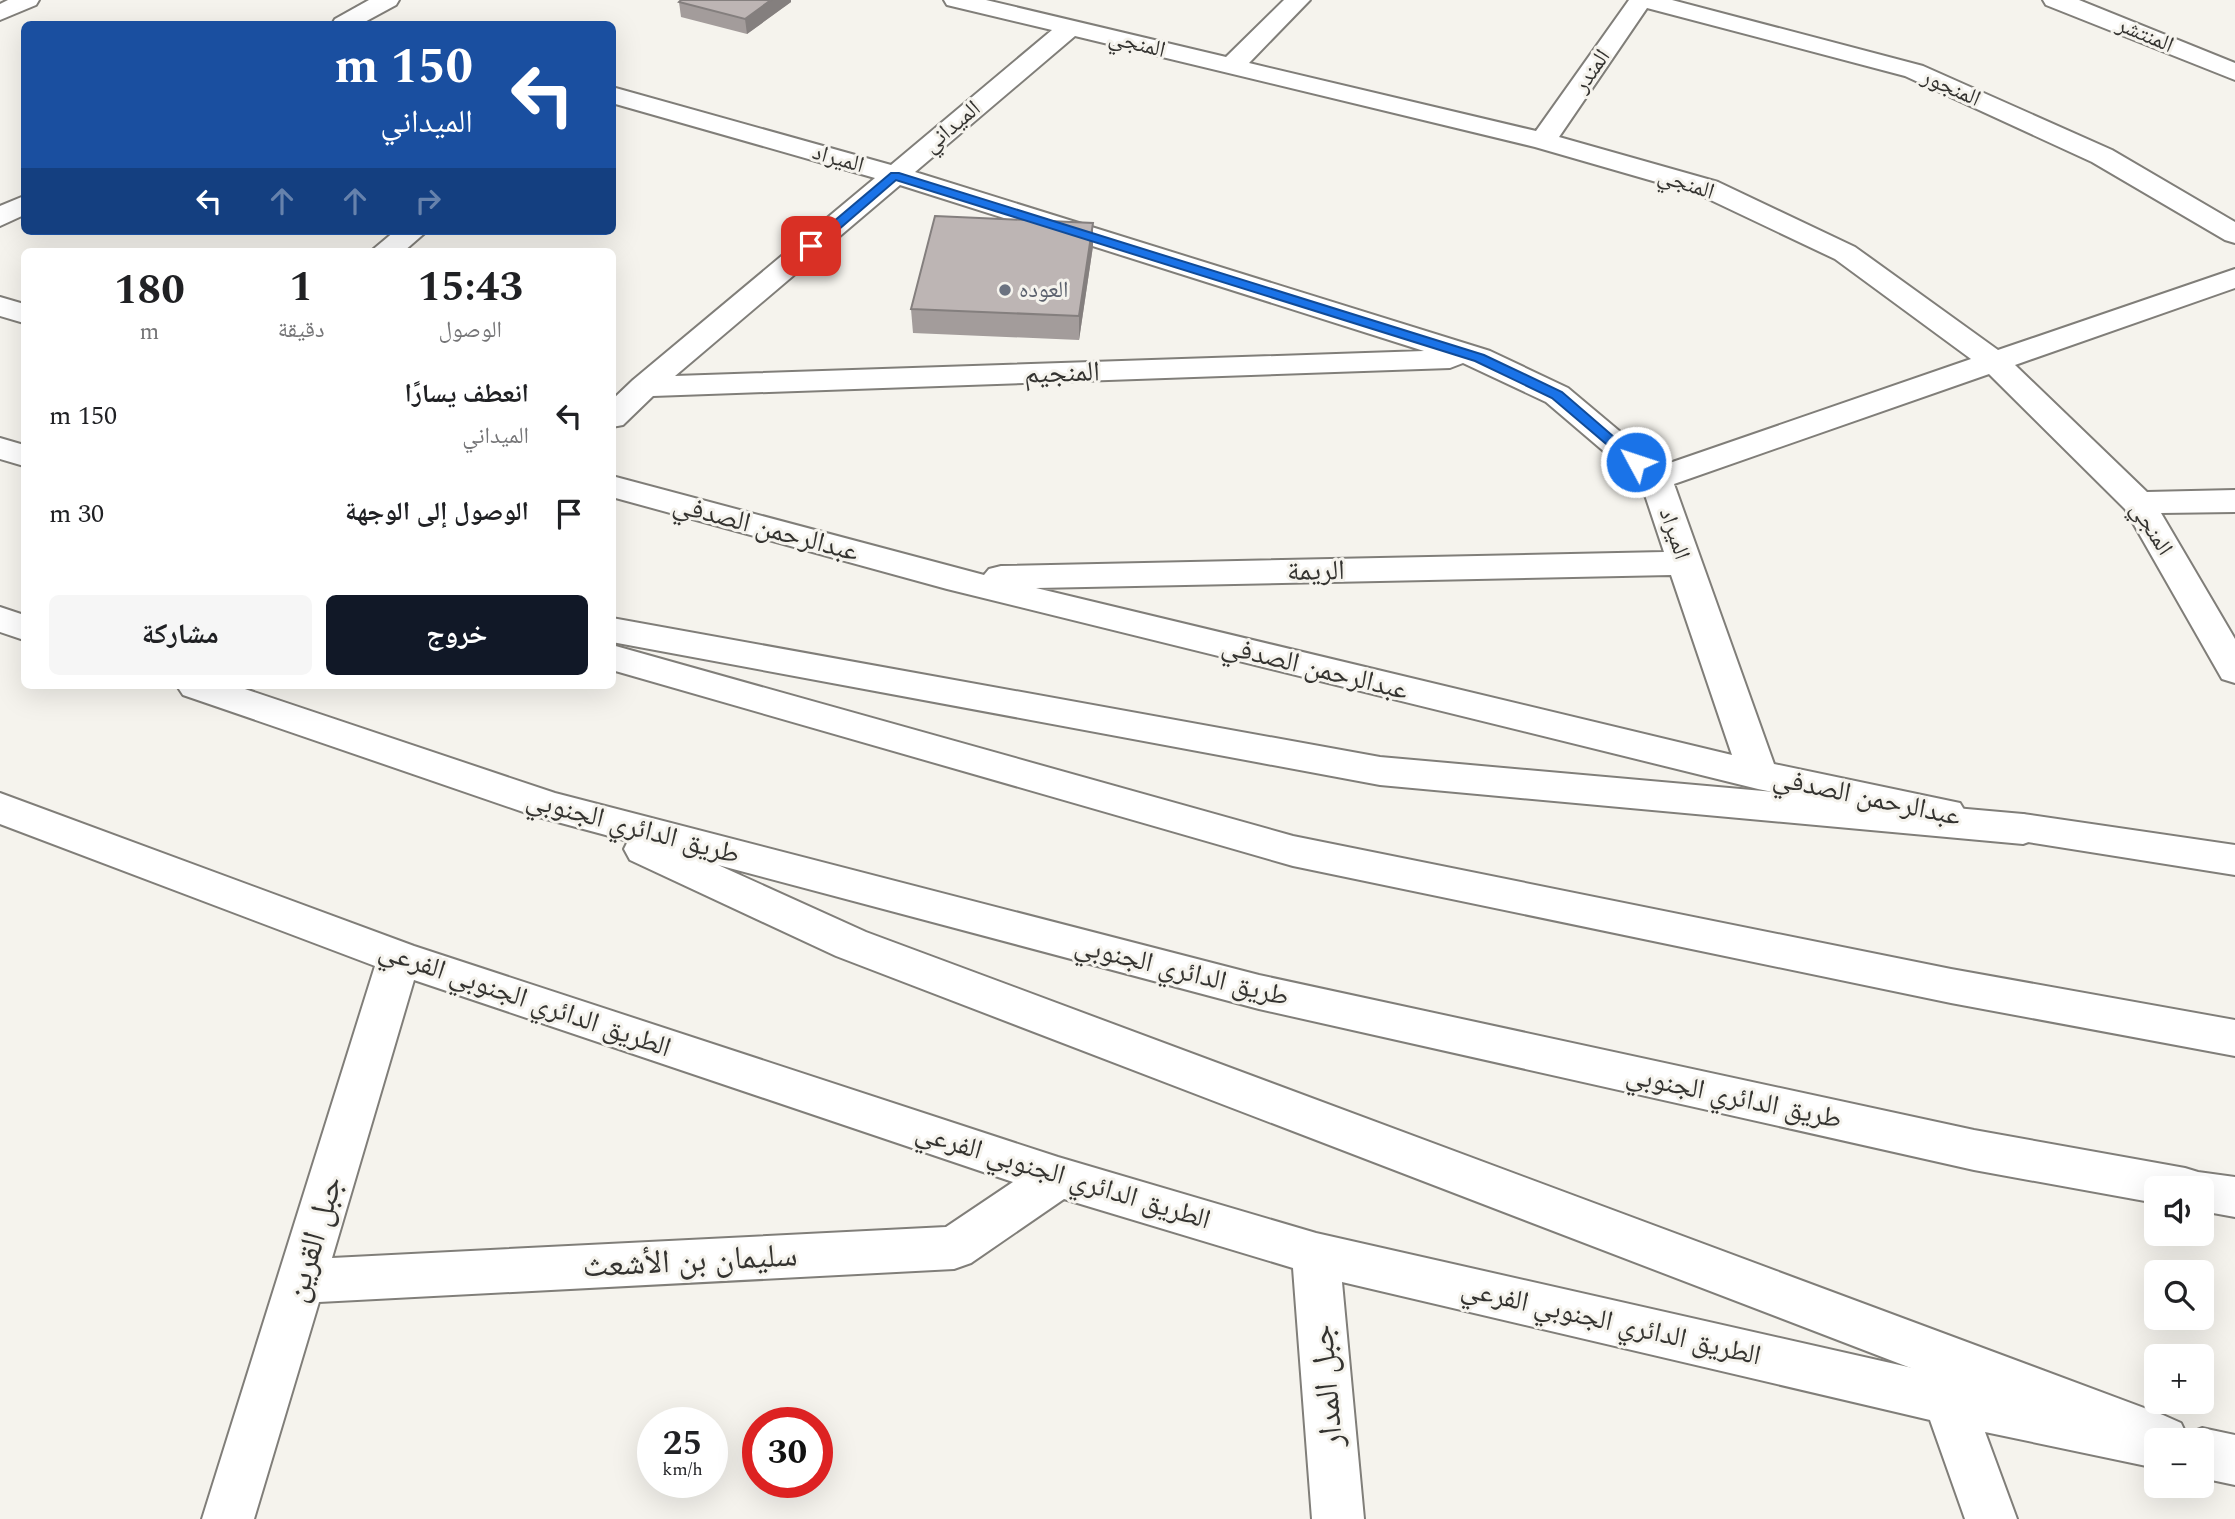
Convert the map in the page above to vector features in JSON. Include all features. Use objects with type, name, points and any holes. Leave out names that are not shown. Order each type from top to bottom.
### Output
[{"type":"main road","points":[[0,13],[26,0]]},
{"type":"main road","points":[[349,21],[387,0]]},
{"type":"main road","name":"المنجي","points":[[956,0],[1543,141],[1708,188],[1844,253],[1994,361],[2137,503],[2235,670]]},
{"type":"main road","points":[[1231,66],[1298,0]]},
{"type":"main road","name":"المندر","points":[[1543,141],[1642,0]]},
{"type":"main road","name":"المنجور","points":[[1642,0],[1914,71],[2102,156],[2235,234]]},
{"type":"main road","name":"المنتشر","points":[[2055,0],[2235,72]]},
{"type":"main road","name":"الميداني","points":[[616,414],[644,387],[1070,27]]},
{"type":"main road","name":"الميراد","points":[[616,96],[895,175],[1479,358],[1557,395],[1656,478],[1758,775]]},
{"type":"main road","points":[[0,218],[21,206]]},
{"type":"main road","points":[[390,248],[407,235]]},
{"type":"main road","points":[[1656,478],[2235,278]]},
{"type":"main road","points":[[0,306],[21,313]]},
{"type":"main road","name":"المنجيم","points":[[644,387],[1479,358]]},
{"type":"main road","points":[[0,448],[21,455]]},
{"type":"main road","name":"عبدالرحمن الصدفي","points":[[616,487],[947,578],[1758,775],[2023,829]]},
{"type":"main road","points":[[2137,503],[2235,501]]},
{"type":"main road","name":"الريمة","points":[[947,578],[1685,563]]},
{"type":"main road","points":[[0,620],[21,627]]},
{"type":"main road","points":[[616,631],[1380,771],[2023,829],[2235,860]]},
{"type":"main road","points":[[616,658],[1293,851],[1951,986],[2235,1038]]},
{"type":"main road","name":"طريق الدائري الجنوبي","points":[[205,689],[549,806],[1259,992],[1974,1150],[2144,1181]]},
{"type":"main road","points":[[549,806],[851,944],[2144,1433]]},
{"type":"main road","name":"الطريق الدائري الجنوبي الفرعي","points":[[0,808],[399,958],[1058,1177],[1316,1254],[1948,1400],[2144,1441]]},
{"type":"main road","name":"جبل القرين","points":[[228,1519],[399,958]]},
{"type":"main road","name":"سليمان بن الأشعث","points":[[301,1281],[954,1248],[1058,1177]]},
{"type":"main road","points":[[2214,1193],[2235,1197]]},
{"type":"main road","name":"جبل المدار","points":[[1316,1254],[1338,1519]]},
{"type":"main road","points":[[1948,1400],[1991,1519]]},
{"type":"main road","points":[[2214,1456],[2235,1460]]},
{"type":"building","points":[[771,0],[745,19],[679,2]]},
{"type":"building","name":"العوده","points":[[935,216],[1093,223],[1079,316],[911,309]]},
{"type":"place","name":"العوده","points":[[1005,290]]},
{"type":"route","points":[[811,246],[895,175],[1479,358],[1557,395],[1636,462]]}]
